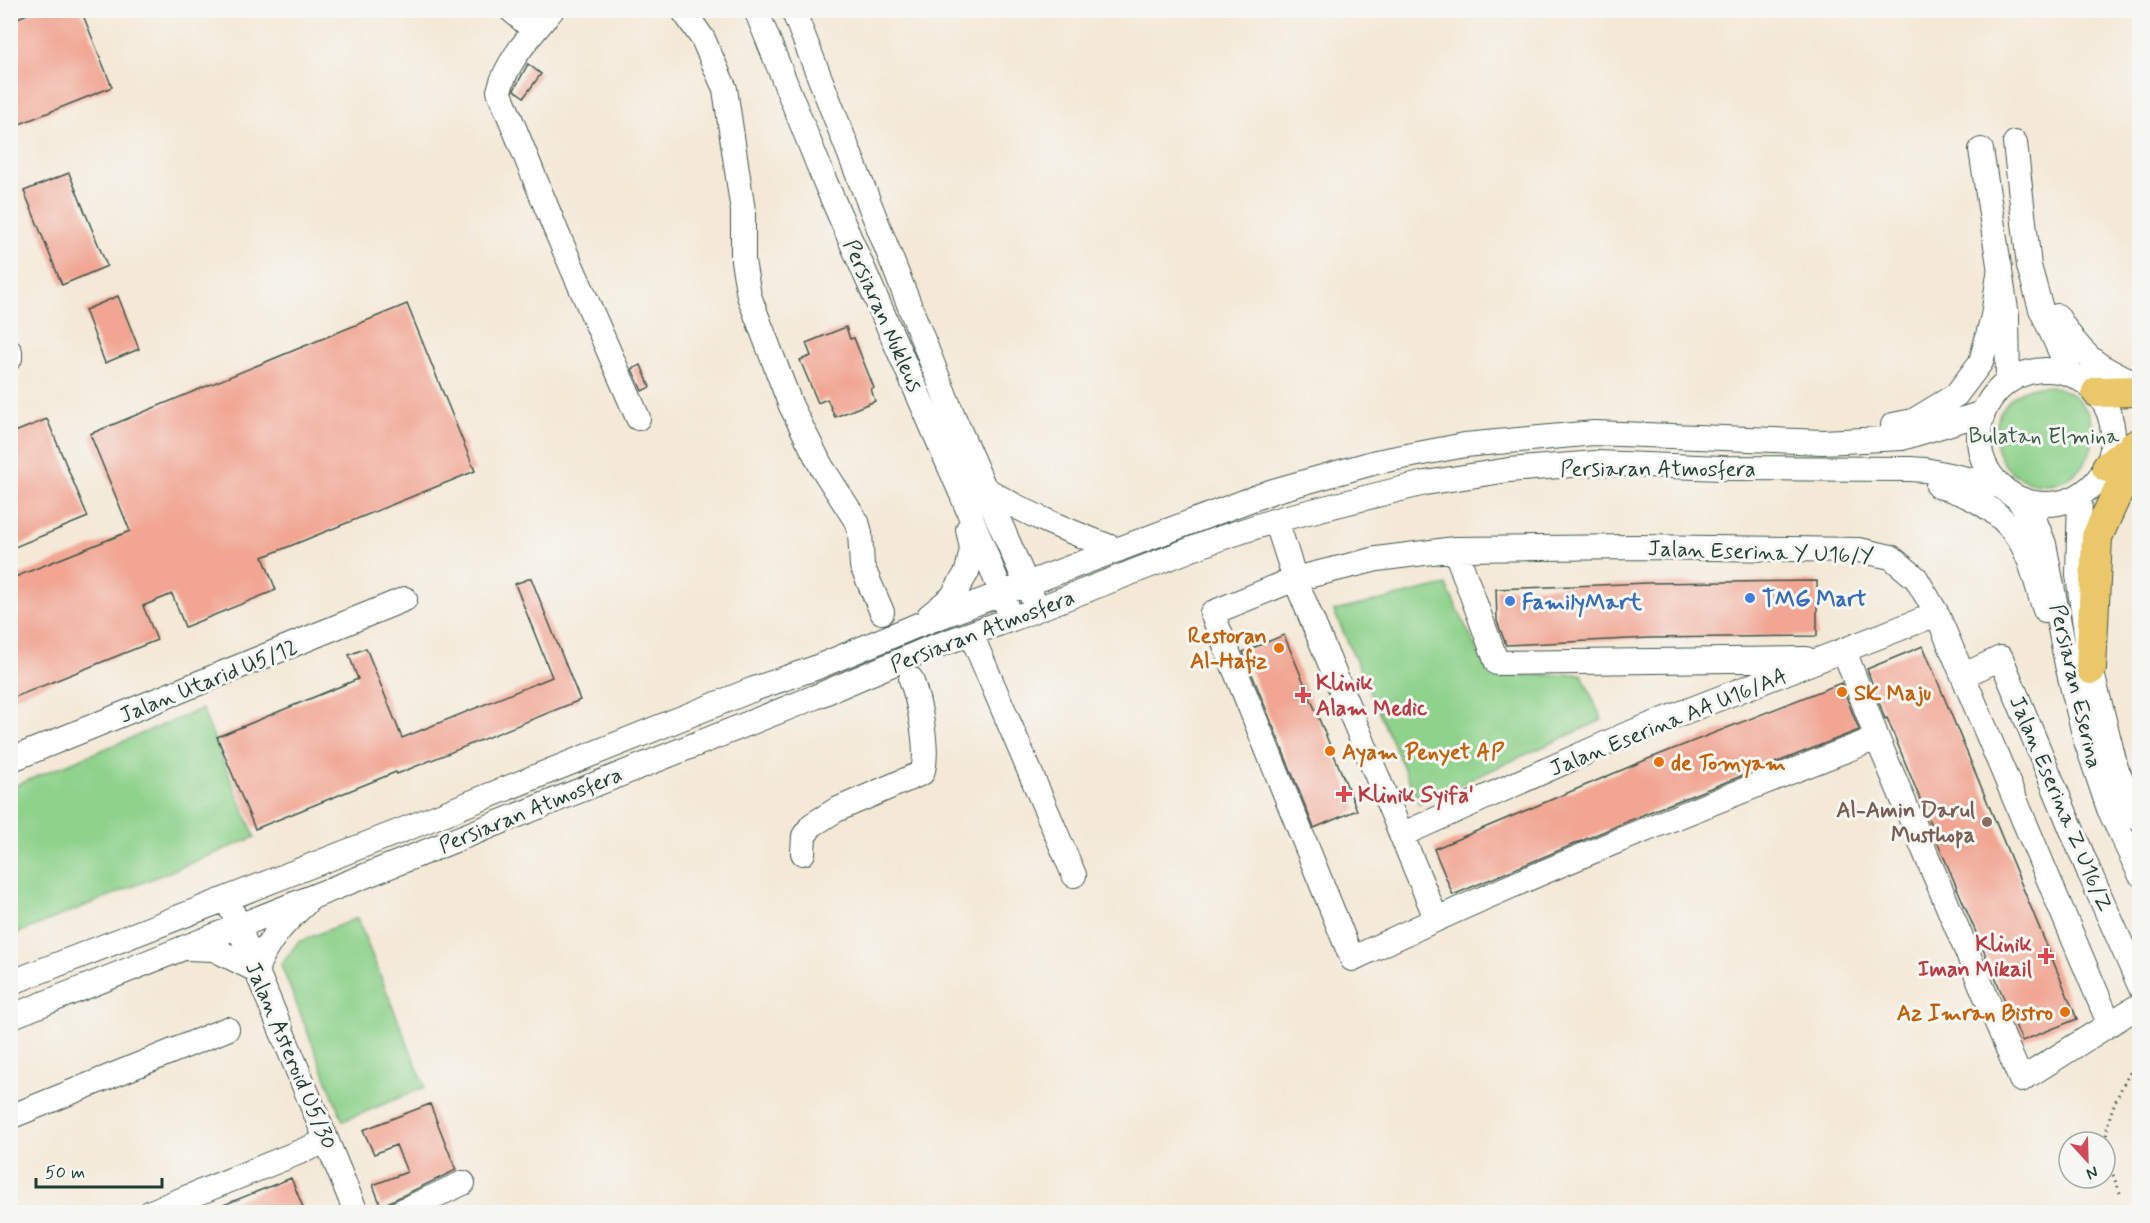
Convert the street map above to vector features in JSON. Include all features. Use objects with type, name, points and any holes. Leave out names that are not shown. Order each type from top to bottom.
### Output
[{"type":"main road","points":[[2097,392],[2139,392]]},
{"type":"main road","points":[[2107,467],[2139,443]]},
{"type":"main road","points":[[2079,668],[2097,537],[2118,491],[2139,470]]},
{"type":"street","points":[[512,10],[534,30]]},
{"type":"street","points":[[552,10],[534,30],[502,80],[499,91],[557,233],[638,418]]},
{"type":"street","points":[[683,10],[703,39],[725,89],[743,211],[743,261],[749,296],[791,406],[821,466],[857,522],[862,566],[882,612]]},
{"type":"street","name":"Persiaran Nukleus","points":[[756,10],[826,184],[973,491],[1038,609]]},
{"type":"street","name":"Persiaran Nukleus","points":[[793,10],[954,416],[1001,594],[1012,619]]},
{"type":"street","points":[[2014,143],[2028,261],[2041,309],[2070,373]]},
{"type":"street","points":[[1981,150],[2007,316],[2008,381]]},
{"type":"street","points":[[2028,261],[2072,340],[2098,366],[2139,383]]},
{"type":"street","points":[[1823,442],[1913,421],[1956,395],[1981,362],[1993,316],[2000,267]]},
{"type":"street","points":[[10,352],[10,358]]},
{"type":"street","points":[[2049,369],[2070,373],[2097,392],[2105,403],[2113,428],[2113,448],[2107,467],[2096,483],[2080,495],[2059,503],[2037,503],[2008,492],[1988,470],[1980,452],[1979,432],[1983,413],[1993,395],[2008,381],[2027,372],[2049,369]]},
{"type":"street","name":"Persiaran Atmosfera","points":[[10,983],[413,826],[754,689],[815,668],[918,625],[1273,491],[1376,462],[1465,445],[1594,433],[1823,442],[1902,438],[1983,413]]},
{"type":"street","name":"Persiaran Atmosfera","points":[[10,1017],[819,695],[930,648],[1012,619],[1215,540],[1276,520],[1425,483],[1509,470],[1596,463],[1722,468],[1917,470],[2008,492]]},
{"type":"street","points":[[1803,468],[1927,484],[1954,490],[1992,510],[2019,538],[2050,627],[2079,668]]},
{"type":"street","points":[[918,625],[952,597],[967,573],[972,549],[973,491],[1118,550]]},
{"type":"street","name":"Persiaran Eserina","points":[[2008,492],[2035,521],[2044,544],[2079,668],[2116,768],[2139,819]]},
{"type":"street","name":"Persiaran Eserina","points":[[2080,495],[2079,668],[2085,738],[2109,809],[2139,874]]},
{"type":"street","points":[[1276,520],[1295,579],[1436,918],[1666,820],[1877,738]]},
{"type":"street","name":"Jalan Eserina Y U16/Y","points":[[1436,918],[1353,959],[1212,613],[1295,579],[1377,558],[1455,549],[1637,547],[1859,550],[1891,557],[1916,578],[1937,614],[2109,1023]]},
{"type":"street","points":[[1455,549],[1497,663],[1821,659]]},
{"type":"street","name":"Jalan Utarid U5/12","points":[[10,760],[405,599]]},
{"type":"street","name":"Jalan Eserina AA U16/AA","points":[[1401,835],[1625,735],[1937,614]]},
{"type":"street","points":[[970,634],[1074,875]]},
{"type":"street","points":[[1844,650],[1877,738],[2021,1080],[2139,1005]]},
{"type":"street","name":"Jalan Eserina Z U16/Z","points":[[1964,675],[2001,658],[2139,986]]},
{"type":"street","points":[[803,853],[804,836],[812,825],[836,810],[922,773],[926,765],[919,700],[911,679]]},
{"type":"street","points":[[182,948],[214,949],[256,970],[267,944],[287,921],[315,895]]},
{"type":"street","name":"Jalan Asteroid U5/30","points":[[226,898],[356,1212]]},
{"type":"street","points":[[10,1117],[227,1029]]},
{"type":"street","points":[[151,1212],[327,1141]]},
{"type":"street","points":[[400,1212],[463,1183]]},
{"type":"path","points":[[2120,1193],[2109,1166],[2106,1142],[2114,1104],[2139,1056]]},
{"type":"green space","name":"Bulatan Elmina","points":[[2044,386],[2063,390],[2079,400],[2089,416],[2093,435],[2089,454],[2079,470],[2063,480],[2044,484],[2025,480],[2009,470],[1999,454],[1995,435],[1999,416],[2009,400],[2025,390]]},
{"type":"green space","points":[[1446,585],[1490,677],[1582,674],[1602,720],[1419,803],[1334,611]]},
{"type":"green space","points":[[202,709],[255,837],[11,936],[11,787]]},
{"type":"green space","points":[[357,918],[425,1087],[343,1121],[281,965],[298,942]]},
{"type":"building","points":[[37,10],[81,10],[112,87],[10,128],[10,21]]},
{"type":"building","points":[[528,64],[541,74],[524,97],[514,90]]},
{"type":"building","points":[[69,173],[107,266],[62,285],[24,191]]},
{"type":"building","points":[[118,296],[139,349],[105,363],[85,310]]},
{"type":"building","points":[[407,304],[475,471],[263,557],[276,590],[185,627],[172,594],[143,606],[157,640],[10,699],[10,579],[130,531],[90,434]]},
{"type":"building","points":[[846,327],[850,339],[854,338],[874,388],[871,389],[875,401],[835,417],[827,399],[818,403],[800,360],[811,356],[806,343]]},
{"type":"building","points":[[641,365],[650,387],[642,391],[632,369]]},
{"type":"building","points":[[47,419],[88,517],[10,549],[10,434]]},
{"type":"building","points":[[531,578],[580,700],[255,829],[217,737],[358,679],[349,655],[366,648],[402,738],[552,677],[515,584]]},
{"type":"building","points":[[1817,581],[1817,636],[1650,638],[1506,645],[1497,621],[1496,589],[1648,583]]},
{"type":"building","points":[[1284,635],[1357,810],[1314,828],[1243,652]]},
{"type":"building","points":[[1923,646],[2077,1019],[2022,1041],[1887,718],[1885,719],[1867,669]]},
{"type":"building","points":[[1841,683],[1859,730],[1652,811],[1453,895],[1434,849],[1648,759]]},
{"type":"building","points":[[430,1104],[456,1170],[381,1206],[373,1185],[407,1172],[396,1145],[374,1154],[363,1130]]},
{"type":"building","points":[[291,1178],[305,1212],[206,1212]]},
{"type":"place","name":"TMG Mart","points":[[1750,598]]},
{"type":"place","name":"FamilyMart","points":[[1510,601]]},
{"type":"place","name":"Restoran Al-Hafiz","points":[[1279,648]]},
{"type":"place","name":"SK Maju","points":[[1842,692]]},
{"type":"place","name":"Klinik Alam Medic","points":[[1303,695]]},
{"type":"place","name":"Ayam Penyet AP","points":[[1330,751]]},
{"type":"place","name":"de Tomyam","points":[[1659,762]]},
{"type":"place","name":"Klinik Syifa'","points":[[1344,794]]},
{"type":"place","name":"Al-Amin Darul Musthopa","points":[[1987,822]]},
{"type":"place","name":"Klinik Iman Mikail","points":[[2046,956]]},
{"type":"place","name":"Az Imran Bistro","points":[[2065,1012]]}]
